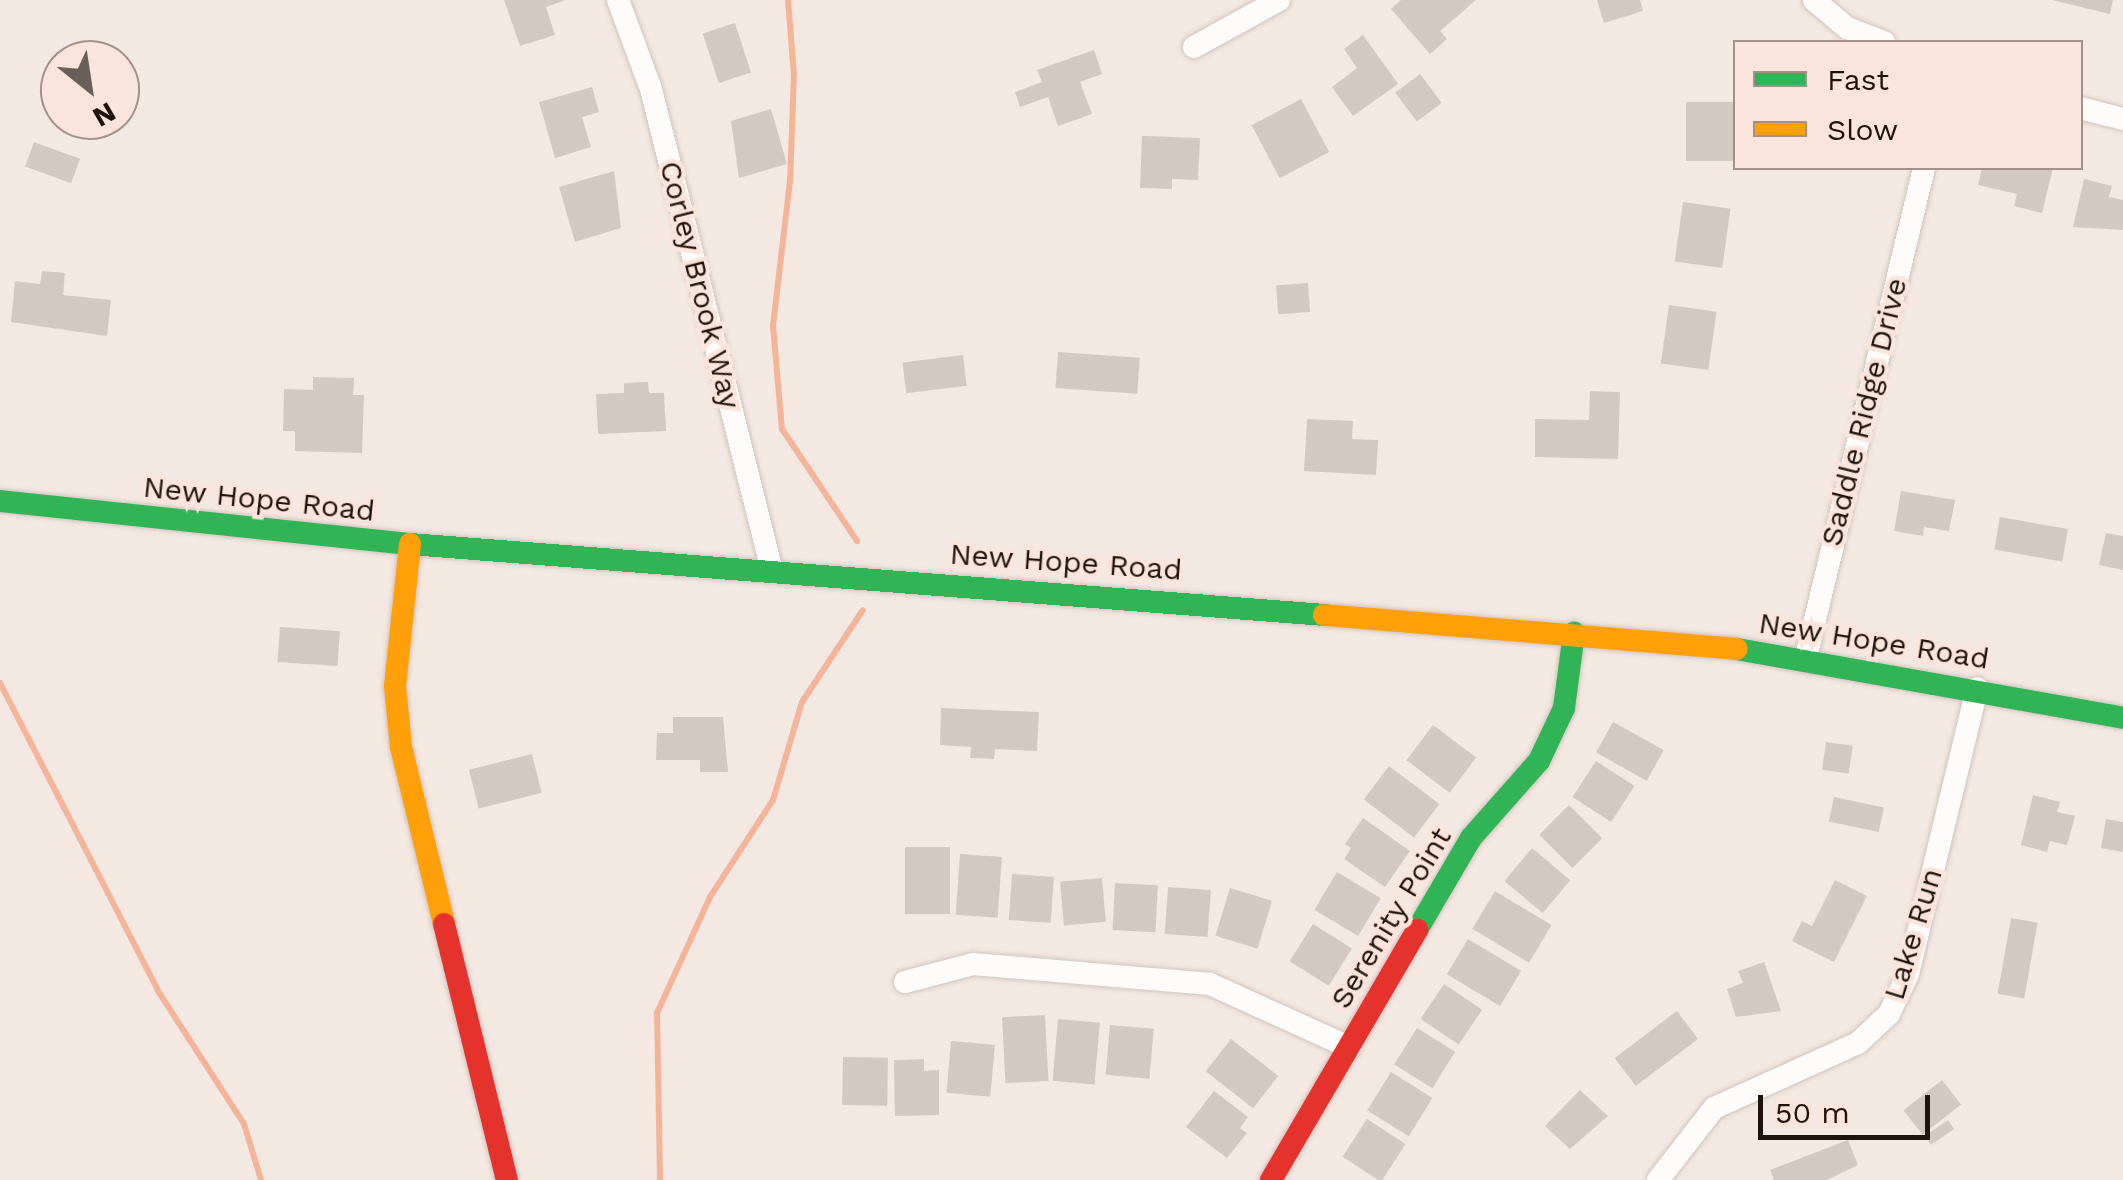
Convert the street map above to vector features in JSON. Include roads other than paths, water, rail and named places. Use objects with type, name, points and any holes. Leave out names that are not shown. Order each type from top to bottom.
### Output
[{"type":"street","name":"Corley Brook Way","points":[[618,0],[651,88],[772,572]]},
{"type":"street","points":[[1194,47],[1279,0]]},
{"type":"street","points":[[1814,0],[1847,28],[1877,40]]},
{"type":"street","points":[[2083,109],[2123,119]]},
{"type":"street","name":"Saddle Ridge Drive","points":[[1806,658],[1924,170]]},
{"type":"street","name":"New Hope Road","points":[[0,501],[410,544],[1574,632],[1806,658],[2123,718]]},
{"type":"street","points":[[410,544],[395,686],[401,747],[507,1180]]},
{"type":"street","name":"Serenity Point","points":[[1271,1180],[1471,838],[1539,761],[1564,708],[1574,632]]},
{"type":"street","name":"Lake Run","points":[[1658,1180],[1714,1108],[1858,1043],[1889,1014],[1908,974],[1977,688]]},
{"type":"street","points":[[905,982],[973,964],[1210,984],[1349,1046]]},
{"type":"waterway","points":[[788,0],[794,74],[790,181],[773,325],[782,429],[857,541]]},
{"type":"waterway","points":[[660,1180],[657,1013],[710,897],[773,800],[802,702],[863,610]]},
{"type":"waterway","points":[[0,683],[158,991],[244,1124],[261,1180]]}]
